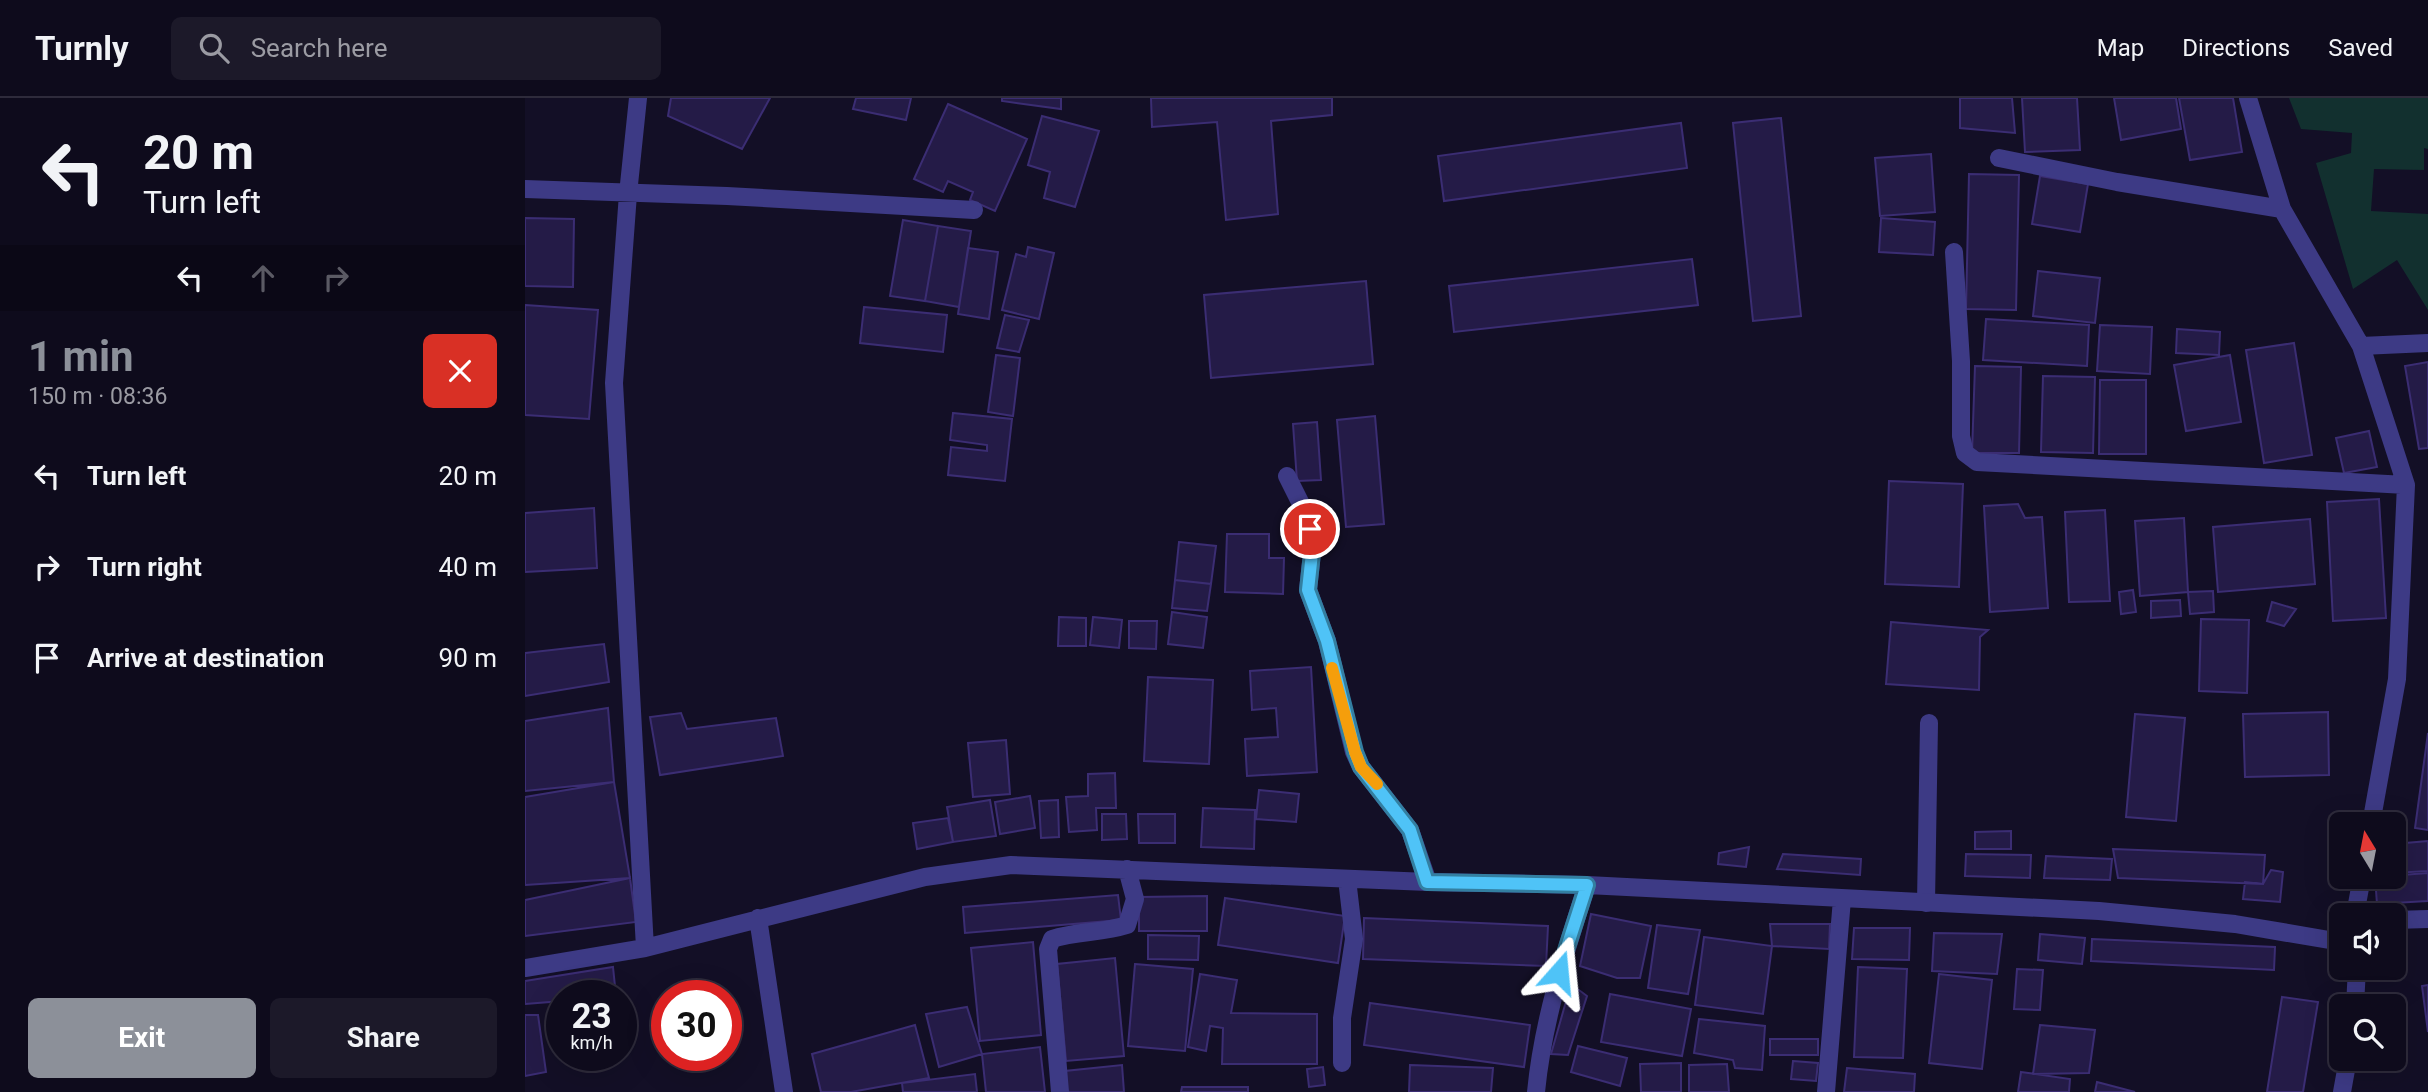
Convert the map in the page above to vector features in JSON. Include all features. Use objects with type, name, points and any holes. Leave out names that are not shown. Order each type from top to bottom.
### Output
[{"type":"street","points":[[638,98],[614,383],[645,948]]},
{"type":"street","points":[[2248,98],[2282,209],[2361,346],[2406,485],[2397,679],[2373,812]]},
{"type":"street","points":[[1999,158],[2117,182],[2282,209]]},
{"type":"street","points":[[525,189],[974,209]]},
{"type":"street","points":[[1954,252],[1961,361],[1961,436],[1965,453],[1977,462],[2406,485]]},
{"type":"street","points":[[2361,346],[2428,343]]},
{"type":"street","points":[[1287,475],[1308,524],[1313,544],[1308,590],[1327,641],[1355,752],[1361,767],[1410,830],[1427,882]]},
{"type":"street","points":[[1926,902],[1929,723]]},
{"type":"street","points":[[525,968],[645,948],[925,877],[1011,865],[1427,882],[1587,885],[2099,911],[2235,924],[2329,940]]},
{"type":"street","points":[[1060,1092],[1048,949],[1052,939],[1070,933],[1113,930],[1127,925],[1135,899],[1127,869]]},
{"type":"street","points":[[1342,1063],[1342,1018],[1354,939],[1347,879]]},
{"type":"street","points":[[1536,1092],[1540,1051],[1559,972],[1587,885]]},
{"type":"street","points":[[1826,1092],[1842,899]]},
{"type":"street","points":[[758,918],[783,1092]]},
{"type":"street","points":[[2406,920],[2428,919]]},
{"type":"street","points":[[2342,1092],[2346,1071]]},
{"type":"green space","points":[[2289,98],[2428,98],[2428,149],[2424,148],[2424,170],[2374,169],[2371,211],[2428,214],[2428,310],[2397,260],[2353,289],[2316,163],[2351,153],[2352,133],[2301,129]]},
{"type":"building","points":[[671,98],[770,98],[742,149],[668,116]]},
{"type":"building","points":[[856,98],[911,98],[906,120],[853,109]]},
{"type":"building","points":[[1002,98],[1061,98],[1061,109],[1002,101]]},
{"type":"building","points":[[1151,98],[1332,98],[1332,115],[1271,121],[1278,214],[1226,220],[1217,122],[1152,127]]},
{"type":"building","points":[[1960,98],[2012,98],[2015,133],[1960,128]]},
{"type":"building","points":[[2022,98],[2077,98],[2080,150],[2025,152]]},
{"type":"building","points":[[2114,98],[2176,98],[2181,129],[2121,140]]},
{"type":"building","points":[[2179,98],[2233,98],[2242,152],[2190,160]]},
{"type":"building","points":[[948,104],[1027,139],[995,211],[970,200],[973,192],[948,181],[943,192],[914,179]]},
{"type":"building","points":[[1042,116],[1099,131],[1075,207],[1044,198],[1050,172],[1028,165]]},
{"type":"building","points":[[1781,118],[1801,316],[1753,321],[1733,123]]},
{"type":"building","points":[[1681,123],[1687,168],[1444,201],[1438,156]]},
{"type":"building","points":[[1931,154],[1935,212],[1880,216],[1875,158]]},
{"type":"building","points":[[1969,174],[2019,175],[2016,310],[1966,309]]},
{"type":"building","points":[[2040,176],[2088,184],[2080,232],[2032,224]]},
{"type":"building","points":[[525,218],[574,219],[573,287],[525,286]]},
{"type":"building","points":[[1881,218],[1935,222],[1933,255],[1879,252]]},
{"type":"building","points":[[903,220],[938,226],[925,301],[890,296]]},
{"type":"building","points":[[938,226],[971,231],[959,307],[925,301]]},
{"type":"building","points":[[1028,247],[1054,253],[1039,319],[1002,310],[1016,254],[1026,257]]},
{"type":"building","points":[[968,248],[998,252],[989,319],[958,314]]},
{"type":"building","points":[[1692,259],[1698,305],[1454,332],[1449,286]]},
{"type":"building","points":[[2038,271],[2100,278],[2095,323],[2033,316]]},
{"type":"building","points":[[1366,281],[1373,364],[1211,378],[1204,295]]},
{"type":"building","points":[[525,305],[598,310],[589,419],[525,415]]},
{"type":"building","points":[[864,307],[947,315],[943,352],[860,343]]},
{"type":"building","points":[[1005,315],[1029,320],[1019,352],[997,348]]},
{"type":"building","points":[[1986,319],[2089,325],[2087,366],[1983,360]]},
{"type":"building","points":[[2100,325],[2152,327],[2150,374],[2097,371]]},
{"type":"building","points":[[2177,329],[2220,332],[2219,355],[2176,353]]},
{"type":"building","points":[[2294,343],[2312,455],[2264,463],[2246,350]]},
{"type":"building","points":[[996,355],[1020,358],[1013,416],[988,412]]},
{"type":"building","points":[[2230,355],[2241,422],[2186,431],[2174,365]]},
{"type":"building","points":[[2428,362],[2428,448],[2419,449],[2405,366]]},
{"type":"building","points":[[1975,366],[2021,367],[2019,453],[1972,453]]},
{"type":"building","points":[[2043,376],[2095,377],[2093,453],[2041,452]]},
{"type":"building","points":[[2100,380],[2146,380],[2146,454],[2099,454]]},
{"type":"building","points":[[953,413],[1012,419],[1005,481],[948,475],[951,447],[987,451],[987,445],[950,440]]},
{"type":"building","points":[[1375,416],[1384,524],[1346,527],[1337,420]]},
{"type":"building","points":[[1317,422],[1321,480],[1297,481],[1293,424]]},
{"type":"building","points":[[2369,431],[2377,467],[2344,473],[2336,438]]},
{"type":"building","points":[[1889,481],[1963,484],[1959,587],[1885,584]]},
{"type":"building","points":[[2379,499],[2386,618],[2333,621],[2327,502]]},
{"type":"building","points":[[2018,504],[2025,518],[2042,517],[2048,608],[1990,612],[1984,506]]},
{"type":"building","points":[[594,508],[597,568],[525,572],[525,513]]},
{"type":"building","points":[[2105,510],[2110,601],[2069,602],[2065,512]]},
{"type":"building","points":[[2184,518],[2188,592],[2140,596],[2135,521]]},
{"type":"building","points":[[2310,519],[2315,584],[2218,592],[2213,527]]},
{"type":"building","points":[[1227,534],[1269,534],[1269,558],[1284,558],[1283,594],[1225,592]]},
{"type":"building","points":[[1179,542],[1216,546],[1211,584],[1175,580]]},
{"type":"building","points":[[1175,580],[1211,584],[1207,611],[1172,608]]},
{"type":"building","points":[[2133,590],[2136,612],[2121,614],[2119,592]]},
{"type":"building","points":[[2213,591],[2214,612],[2190,614],[2188,592]]},
{"type":"building","points":[[2180,600],[2181,616],[2151,618],[2151,601]]},
{"type":"building","points":[[2272,602],[2296,609],[2284,626],[2267,621]]},
{"type":"building","points":[[1172,612],[1207,617],[1203,648],[1168,644]]},
{"type":"building","points":[[1059,617],[1086,618],[1086,646],[1058,646]]},
{"type":"building","points":[[1093,617],[1122,620],[1119,648],[1090,645]]},
{"type":"building","points":[[2201,619],[2249,620],[2247,693],[2199,691]]},
{"type":"building","points":[[1129,621],[1157,621],[1156,649],[1129,648]]},
{"type":"building","points":[[1891,622],[1988,630],[1980,637],[1979,690],[1886,684]]},
{"type":"building","points":[[604,644],[609,682],[525,696],[525,653]]},
{"type":"building","points":[[1311,667],[1317,772],[1247,776],[1245,739],[1278,737],[1276,708],[1252,710],[1250,671]]},
{"type":"building","points":[[1148,677],[1213,680],[1209,764],[1144,761]]},
{"type":"building","points":[[608,708],[614,782],[525,791],[525,721]]},
{"type":"building","points":[[2328,712],[2329,775],[2245,777],[2243,714]]},
{"type":"building","points":[[681,713],[687,729],[776,718],[783,756],[660,775],[650,717]]},
{"type":"building","points":[[2135,714],[2185,718],[2176,821],[2126,817]]},
{"type":"building","points":[[2428,733],[2428,830],[2415,828]]},
{"type":"building","points":[[1006,740],[1010,794],[973,797],[968,743]]},
{"type":"building","points":[[1115,773],[1116,808],[1096,808],[1097,830],[1069,832],[1066,797],[1088,796],[1088,774]]},
{"type":"building","points":[[614,782],[630,878],[525,885],[525,797]]},
{"type":"building","points":[[1259,790],[1299,794],[1296,822],[1256,819]]},
{"type":"building","points":[[1030,796],[1035,828],[1000,834],[995,802]]},
{"type":"building","points":[[990,800],[996,836],[953,842],[947,807]]},
{"type":"building","points":[[1058,800],[1059,837],[1041,838],[1039,801]]},
{"type":"building","points":[[1203,808],[1255,810],[1254,849],[1201,847]]},
{"type":"building","points":[[1102,814],[1126,814],[1127,839],[1102,840]]},
{"type":"building","points":[[1138,814],[1175,814],[1175,843],[1139,843]]},
{"type":"building","points":[[948,818],[953,842],[917,849],[913,823]]},
{"type":"building","points":[[2011,831],[2011,849],[1975,849],[1975,832]]},
{"type":"building","points":[[2428,841],[2428,871],[2406,872],[2406,843]]},
{"type":"building","points":[[1749,847],[1746,867],[1718,864],[1719,853]]},
{"type":"building","points":[[2113,849],[2265,855],[2263,884],[2118,878]]},
{"type":"building","points":[[1783,854],[1861,859],[1860,875],[1777,869]]},
{"type":"building","points":[[1966,854],[2031,855],[2030,878],[1965,876]]},
{"type":"building","points":[[2046,856],[2112,859],[2110,880],[2044,878]]},
{"type":"building","points":[[2271,870],[2283,872],[2280,902],[2243,899],[2245,882],[2263,884]]},
{"type":"building","points":[[2428,873],[2428,901],[2377,903],[2376,889],[2406,889],[2406,875]]},
{"type":"building","points":[[630,878],[636,922],[525,936],[525,900]]},
{"type":"building","points":[[1118,895],[1121,920],[965,933],[963,907]]},
{"type":"building","points":[[1207,896],[1207,931],[1139,931],[1139,897]]},
{"type":"building","points":[[1225,898],[1345,916],[1338,963],[1218,945]]},
{"type":"building","points":[[1591,914],[1651,926],[1640,978],[1617,978],[1580,966]]},
{"type":"building","points":[[1364,918],[1548,926],[1546,966],[1363,959]]},
{"type":"building","points":[[1770,924],[1830,924],[1829,949],[1772,946]]},
{"type":"building","points":[[1657,925],[1700,930],[1688,994],[1648,988]]},
{"type":"building","points":[[1854,928],[1910,928],[1909,960],[1852,959]]},
{"type":"building","points":[[1934,933],[2002,934],[1997,974],[1932,971]]},
{"type":"building","points":[[2040,934],[2085,938],[2082,964],[2038,960]]},
{"type":"building","points":[[1148,935],[1199,936],[1198,960],[1148,959]]},
{"type":"building","points":[[1704,937],[1772,946],[1763,1014],[1695,1005]]},
{"type":"building","points":[[2092,939],[2275,947],[2274,970],[2091,961]]},
{"type":"building","points":[[1033,942],[1041,1035],[980,1041],[971,948]]},
{"type":"building","points":[[1115,958],[1124,1056],[1066,1061],[1057,964]]},
{"type":"building","points":[[1135,964],[1193,969],[1185,1051],[1128,1046]]},
{"type":"building","points":[[613,967],[614,980],[546,980],[546,1002],[525,1004],[525,981]]},
{"type":"building","points":[[1858,967],[1907,969],[1903,1058],[1854,1057]]},
{"type":"building","points":[[2017,969],[2043,970],[2040,1010],[2014,1009]]},
{"type":"building","points":[[1200,974],[1237,980],[1231,1013],[1317,1014],[1317,1064],[1222,1064],[1223,1028],[1210,1026],[1206,1051],[1188,1047]]},
{"type":"building","points":[[1939,974],[1992,980],[1982,1069],[1929,1063]]},
{"type":"building","points":[[1571,984],[1587,996],[1568,1055],[1551,1054]]},
{"type":"building","points":[[2428,985],[2428,1032],[2422,986]]},
{"type":"building","points":[[1610,994],[1691,1009],[1682,1056],[1601,1042]]},
{"type":"building","points":[[2282,997],[2318,1002],[2303,1092],[2267,1092]]},
{"type":"building","points":[[1370,1003],[1530,1025],[1524,1067],[1364,1045]]},
{"type":"building","points":[[967,1007],[982,1054],[939,1067],[926,1014]]},
{"type":"building","points":[[525,1015],[538,1015],[546,1072],[525,1076]]},
{"type":"building","points":[[1699,1019],[1765,1026],[1762,1070],[1735,1068],[1733,1060],[1694,1053]]},
{"type":"building","points":[[915,1025],[929,1078],[851,1092],[821,1092],[812,1054]]},
{"type":"building","points":[[2040,1025],[2095,1030],[2089,1073],[2033,1074]]},
{"type":"building","points":[[1770,1039],[1818,1039],[1818,1055],[1770,1055]]},
{"type":"building","points":[[1578,1046],[1627,1058],[1620,1086],[1571,1072]]},
{"type":"building","points":[[1040,1047],[1045,1092],[986,1092],[982,1054]]},
{"type":"building","points":[[1793,1061],[1818,1063],[1816,1081],[1791,1079]]},
{"type":"building","points":[[1681,1063],[1681,1092],[1641,1092],[1640,1064]]},
{"type":"building","points":[[1727,1064],[1729,1092],[1689,1092],[1689,1065]]},
{"type":"building","points":[[1122,1065],[1124,1092],[1067,1092],[1065,1071]]},
{"type":"building","points":[[1410,1065],[1493,1068],[1491,1092],[1409,1092]]},
{"type":"building","points":[[1323,1067],[1325,1085],[1309,1087],[1307,1069]]},
{"type":"building","points":[[1847,1068],[1915,1074],[1914,1092],[1844,1092]]},
{"type":"building","points":[[2021,1072],[2070,1079],[2069,1092],[2018,1092]]},
{"type":"building","points":[[975,1074],[977,1092],[903,1092],[902,1083]]},
{"type":"building","points":[[2097,1082],[2135,1092],[2095,1092]]},
{"type":"building","points":[[1182,1087],[1248,1087],[1248,1092],[1181,1092]]},
{"type":"slow traffic","points":[[1332,668],[1355,752],[1361,767],[1377,784]]},
{"type":"route","points":[[1310,529],[1313,544],[1308,590],[1327,641],[1333,673],[1361,767],[1410,830],[1427,882],[1587,885],[1559,972]]}]
